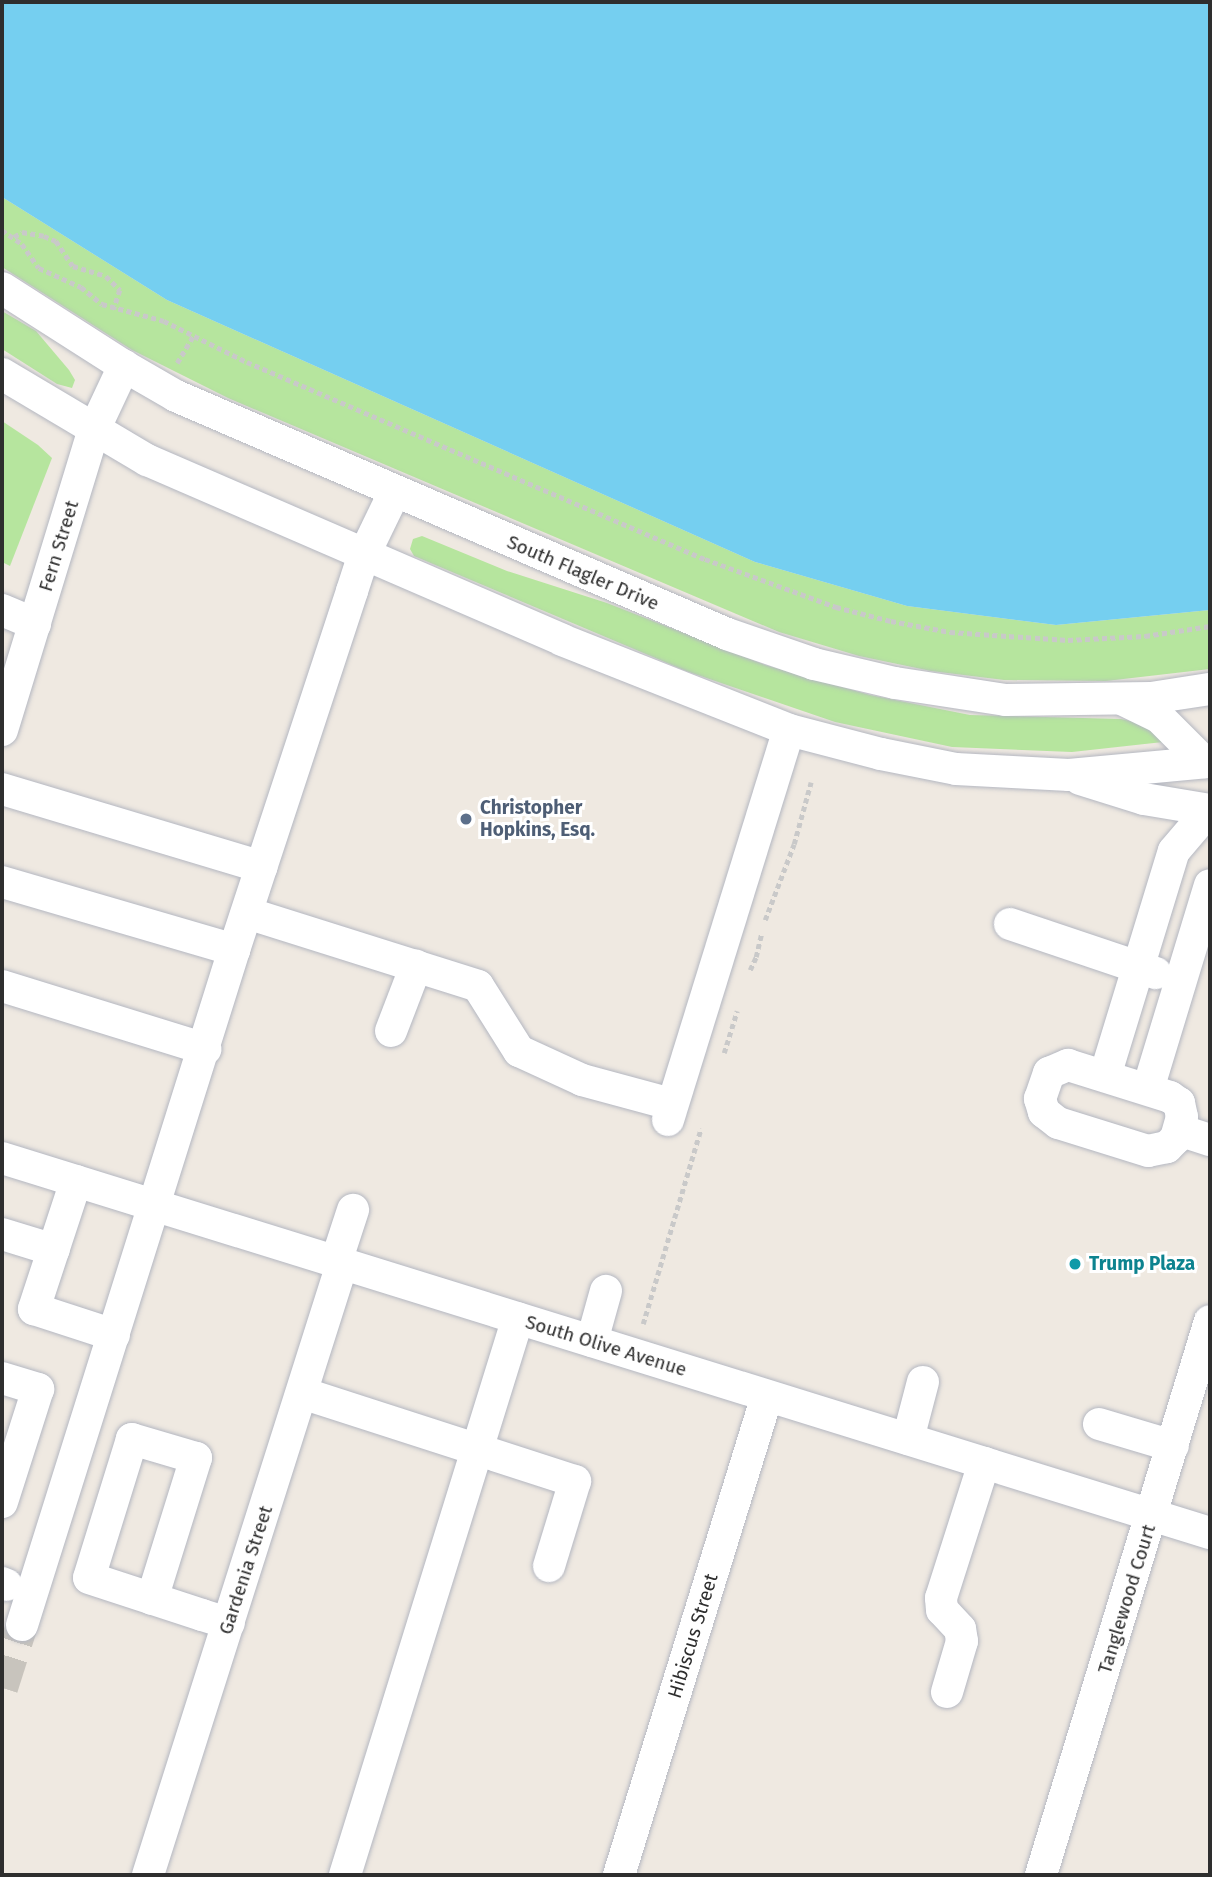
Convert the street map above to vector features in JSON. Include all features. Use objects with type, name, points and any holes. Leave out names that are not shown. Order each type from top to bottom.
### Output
[{"type":"street","name":"South Flagler Drive","points":[[2,288],[176,396],[727,634],[814,664],[895,684],[1006,700],[1151,698],[1210,689]]},
{"type":"street","name":"Fern Street","points":[[2,730],[94,430],[124,366]]},
{"type":"street","points":[[2,374],[147,460],[631,669],[789,730],[881,754],[956,769],[1069,775],[1208,757]]},
{"type":"street","points":[[22,1625],[234,950],[364,555],[395,491]]},
{"type":"street","points":[[2,610],[35,624]]},
{"type":"street","points":[[1105,1076],[1174,851],[1210,811],[1208,757],[1159,717],[1122,699]]},
{"type":"street","points":[[247,913],[478,986],[519,1051],[582,1080],[669,1112],[789,730]]},
{"type":"street","points":[[1069,775],[1144,799],[1210,811]]},
{"type":"street","points":[[2,789],[262,867]]},
{"type":"street","points":[[1148,1089],[1210,885]]},
{"type":"street","points":[[3,888],[234,950]]},
{"type":"street","points":[[1010,924],[1181,981]]},
{"type":"street","points":[[391,1031],[416,966]]},
{"type":"street","points":[[2,986],[205,1049]]},
{"type":"street","points":[[1068,1065],[1148,1089],[1179,1103],[1182,1117],[1176,1138],[1167,1147],[1148,1151],[1058,1123],[1044,1112],[1040,1099],[1049,1073],[1068,1065]]},
{"type":"street","points":[[1179,1130],[1210,1140]]},
{"type":"street","name":"South Olive Avenue","points":[[2,1157],[1210,1533]]},
{"type":"street","points":[[76,1181],[34,1309],[114,1335]]},
{"type":"street","name":"Gardenia Street","points":[[148,1875],[302,1393],[352,1210]]},
{"type":"street","points":[[2,1234],[54,1250]]},
{"type":"street","points":[[592,1342],[606,1291]]},
{"type":"street","points":[[345,1875],[518,1318]]},
{"type":"street","name":"Tanglewood Court","points":[[1041,1875],[1173,1446],[1202,1380],[1210,1321]]},
{"type":"street","points":[[2,1378],[38,1388],[2,1502]]},
{"type":"street","points":[[908,1439],[923,1382]]},
{"type":"street","points":[[302,1393],[575,1481],[549,1566]]},
{"type":"street","name":"Hibiscus Street","points":[[619,1875],[767,1396]]},
{"type":"street","points":[[1099,1424],[1173,1446]]},
{"type":"street","points":[[152,1599],[196,1458],[132,1439],[89,1578],[152,1599],[229,1623]]},
{"type":"street","points":[[947,1692],[962,1641],[960,1629],[942,1610],[941,1598],[984,1463]]},
{"type":"path","points":[[2,230],[14,236],[39,268],[82,287],[102,304],[164,321],[247,362],[705,559],[835,607],[891,621],[1000,636],[1091,639],[1145,636],[1210,626]]},
{"type":"path","points":[[14,236],[31,232],[56,241],[72,266],[106,276],[121,290],[114,309]]},
{"type":"path","points":[[171,373],[193,336]]},
{"type":"path","points":[[746,977],[757,957],[761,930],[794,844],[811,782]]},
{"type":"path","points":[[720,1064],[734,1027],[738,1006]]},
{"type":"path","points":[[640,1333],[660,1259],[684,1193],[703,1116]]},
{"type":"green space","points":[[2,197],[167,300],[755,562],[907,606],[1056,625],[1210,610],[1210,669],[1106,681],[1004,680],[931,671],[859,656],[779,632],[228,398],[132,350],[2,267]]},
{"type":"green space","points":[[2,311],[36,331],[69,370],[75,380],[72,388],[57,384],[2,349]]},
{"type":"green space","points":[[2,421],[38,445],[52,458],[10,566],[2,562]]},
{"type":"green space","points":[[422,536],[507,571],[607,603],[765,665],[870,695],[970,715],[1121,719],[1140,723],[1164,734],[1163,742],[1072,752],[952,747],[835,722],[686,671],[414,556],[410,549],[413,539]]},
{"type":"water","points":[[2,2],[1210,2],[1210,610],[1056,625],[907,606],[755,562],[167,300],[2,197]]},
{"type":"tunnel","points":[[2,1688],[22,1625]]},
{"type":"place","name":"Christopher Hopkins, Esq.","points":[[466,819]]},
{"type":"place","name":"Trump Plaza","points":[[1075,1264]]}]
